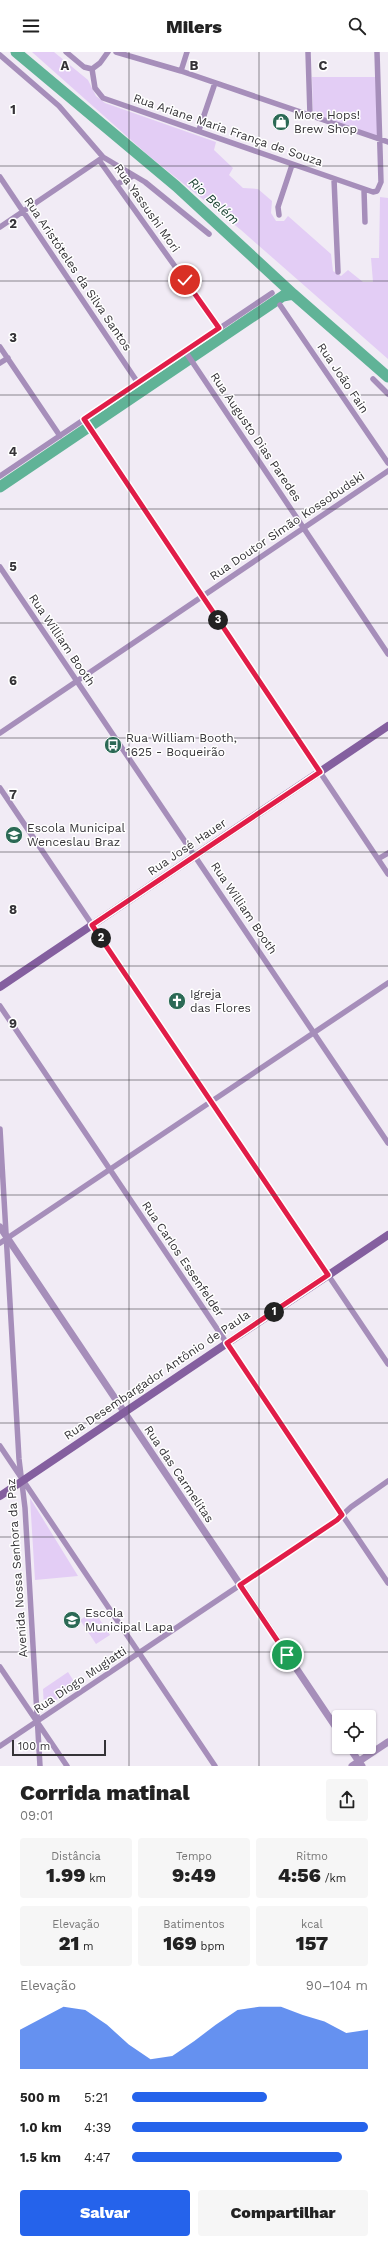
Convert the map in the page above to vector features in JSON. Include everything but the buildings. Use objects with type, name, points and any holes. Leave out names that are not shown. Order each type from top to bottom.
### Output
[{"type":"main road","name":"Rua José Hauer","points":[[0,987],[388,726]]},
{"type":"main road","name":"Rua Desembargador Antônio de Paula","points":[[0,1496],[388,1235]]},
{"type":"street","points":[[66,52],[84,67],[92,69],[100,63],[108,52]]},
{"type":"street","points":[[116,52],[181,71],[388,142]]},
{"type":"street","points":[[181,71],[187,52]]},
{"type":"street","points":[[308,52],[310,116]]},
{"type":"street","points":[[377,52],[381,140]]},
{"type":"street","points":[[0,55],[59,106],[101,158],[145,182],[209,234]]},
{"type":"street","name":"Rua Ariane Maria França de Souza","points":[[92,69],[95,88],[103,98],[199,130],[364,190],[377,191],[381,182],[381,140]]},
{"type":"street","points":[[199,130],[215,83]]},
{"type":"street","points":[[0,227],[101,158]]},
{"type":"street","name":"Rua Yassushi Mori","points":[[101,158],[117,184],[219,328]]},
{"type":"street","points":[[279,215],[278,207],[292,164]]},
{"type":"street","points":[[117,184],[133,176]]},
{"type":"street","name":"Rua Aristóteles da Silva Santos","points":[[0,177],[138,383]]},
{"type":"street","points":[[334,179],[338,272]]},
{"type":"street","points":[[364,190],[365,222]]},
{"type":"street","points":[[0,476],[60,436],[86,422],[138,383],[187,354],[219,328],[272,293]]},
{"type":"street","name":"Rua João Fain","points":[[280,305],[388,463]]},
{"type":"street","points":[[0,347],[60,436]]},
{"type":"street","name":"Rua Augusto Dias Paredes","points":[[187,354],[388,654]]},
{"type":"street","points":[[0,363],[8,358]]},
{"type":"street","points":[[373,379],[388,394]]},
{"type":"street","points":[[86,422],[388,874]]},
{"type":"street","name":"Rua Doutor Simão Kossobudski","points":[[0,733],[388,471]]},
{"type":"street","name":"Rua William Booth","points":[[0,567],[388,1143]]},
{"type":"street","points":[[0,788],[388,1364]]},
{"type":"street","points":[[378,859],[388,853]]},
{"type":"street","points":[[0,1243],[388,983]]},
{"type":"street","name":"Rua Carlos Essenfelder","points":[[0,1006],[388,1583]]},
{"type":"street","name":"Avenida Nossa Senhora da Paz","points":[[0,1129],[19,1459],[23,1480],[40,1766]]},
{"type":"street","name":"Rua das Carmelitas","points":[[0,1227],[332,1722]]},
{"type":"street","points":[[0,1446],[215,1766]]},
{"type":"street","name":"Rua Diogo Mugiatti","points":[[0,1746],[337,1520],[351,1507],[388,1481]]},
{"type":"street","points":[[0,1667],[67,1766]]},
{"type":"street","points":[[352,1766],[360,1764],[388,1742]]},
{"type":"street","points":[[354,1754],[360,1764]]},
{"type":"shaded area","points":[[32,52],[54,52],[88,80],[96,96],[105,103],[216,142],[214,150],[233,168],[229,175],[243,188],[258,189],[272,201],[271,213],[276,221],[284,221],[288,216],[331,254],[333,271],[341,276],[348,270],[363,282],[373,282],[371,258],[379,258],[380,197],[388,198],[388,359],[241,230],[149,156]]},
{"type":"shaded area","points":[[312,77],[376,77],[378,137],[313,114]]},
{"type":"shaded area","points":[[30,1498],[78,1576],[35,1580]]},
{"type":"shaded area","points":[[94,1611],[110,1635],[96,1644],[80,1620]]},
{"type":"shaded area","points":[[68,1672],[77,1686],[44,1708],[43,1689]]},
{"type":"waterway","name":"Rio Belém","points":[[16,52],[176,186],[293,294],[388,377]]},
{"type":"waterway","points":[[0,487],[283,296],[293,294]]},
{"type":"place","name":"More Hops! Brew Shop","points":[[281,122]]},
{"type":"place","name":"Rua William Booth, 1625 - Boqueirão","points":[[113,745]]},
{"type":"place","name":"Escola Municipal Wenceslau Braz","points":[[14,835]]},
{"type":"place","name":"Igreja das Flores","points":[[177,1001]]},
{"type":"place","name":"Escola Municipal Lapa","points":[[72,1620]]},
{"type":"route","points":[[185,280],[219,328],[84,419],[320,772],[92,925],[328,1275],[227,1343],[342,1515],[340,1518],[240,1585],[287,1655]]}]
